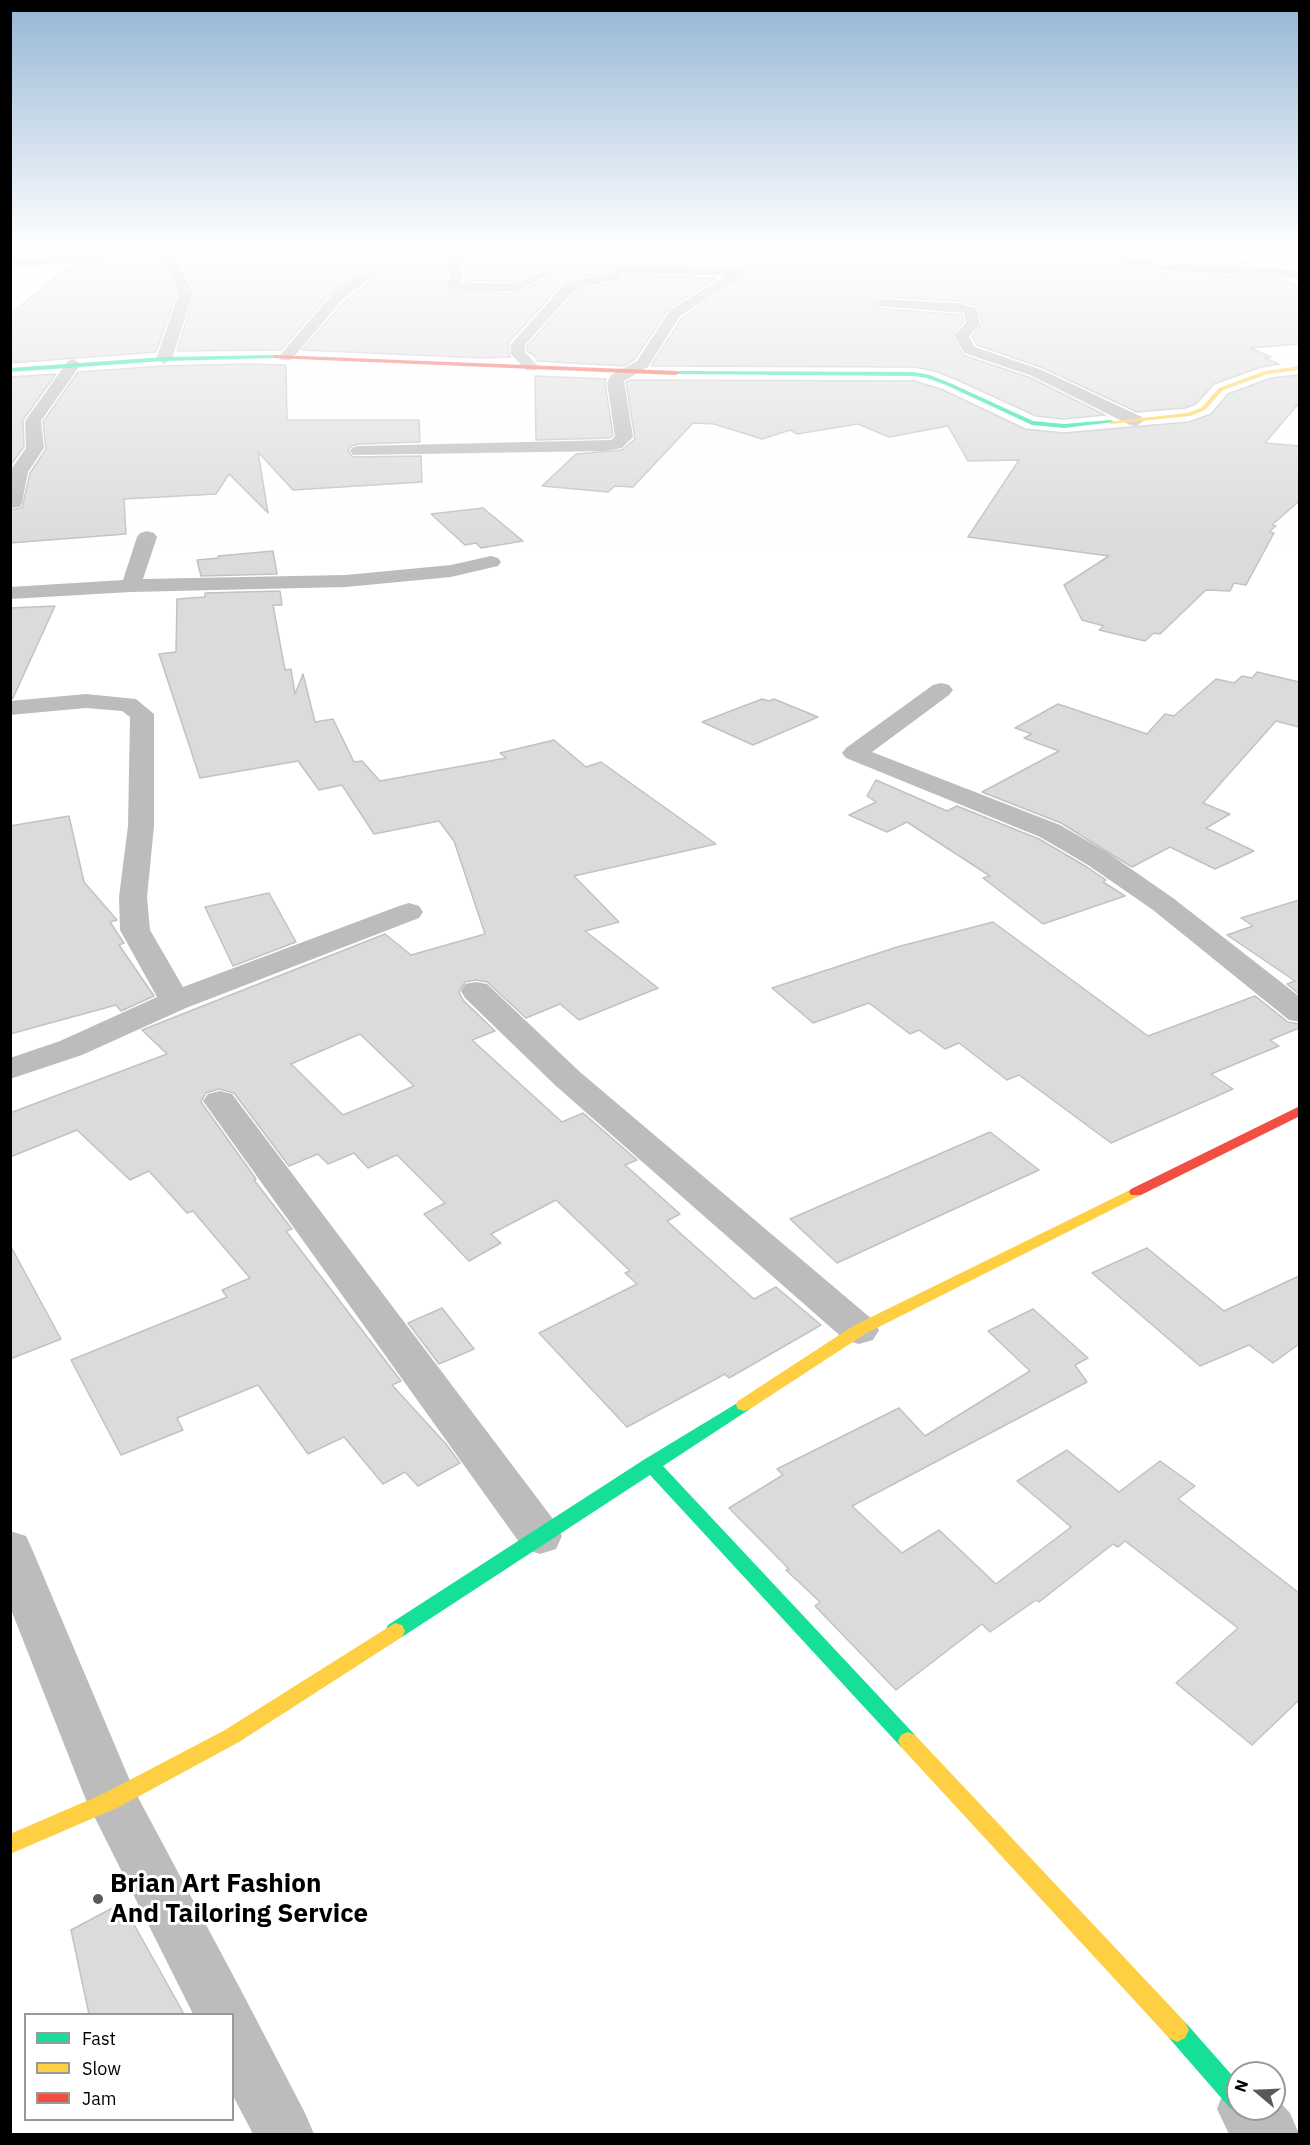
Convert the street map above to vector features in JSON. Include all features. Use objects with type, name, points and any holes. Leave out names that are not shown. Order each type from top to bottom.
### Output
[{"type":"street","points":[[164,359],[167,349]]},
{"type":"street","points":[[286,357],[293,349]]},
{"type":"street","points":[[518,349],[518,353],[531,367]]},
{"type":"street","points":[[359,451],[616,444],[624,437],[615,383],[617,378],[643,364],[652,349]]},
{"type":"street","points":[[969,349],[1037,373],[1136,421]]},
{"type":"street","points":[[10,370],[164,359],[286,357],[628,373],[914,374],[928,376],[948,384],[1032,423],[1064,426],[1188,415],[1203,409],[1221,389],[1267,372],[1299,368]]},
{"type":"street","points":[[13,503],[19,472],[34,448],[33,421],[73,364]]},
{"type":"street","points":[[131,586],[147,537]]},
{"type":"street","points":[[10,593],[131,586],[346,581],[451,571],[491,562]]},
{"type":"street","points":[[941,690],[855,753],[1059,837],[1098,859],[1163,904],[1299,1012]]},
{"type":"street","points":[[10,708],[86,701],[128,704],[142,714],[141,826],[133,897],[135,930],[175,1001]]},
{"type":"street","points":[[10,1069],[71,1048],[175,1001],[409,912]]},
{"type":"street","points":[[476,991],[568,1079],[859,1330]]},
{"type":"street","points":[[220,1101],[540,1536]]},
{"type":"street","points":[[10,1844],[112,1800],[232,1736],[859,1330],[1299,1110]]},
{"type":"street","points":[[651,1464],[1154,2005],[1226,2086]]},
{"type":"street","points":[[10,1549],[112,1800],[222,2013]]},
{"type":"street","points":[[234,2037],[284,2134]]},
{"type":"street","points":[[1257,2121],[1269,2134]]},
{"type":"building","points":[[10,349],[157,349],[156,352],[10,363]]},
{"type":"building","points":[[178,349],[282,349],[281,350],[177,351]]},
{"type":"building","points":[[508,349],[511,357],[483,358],[302,350]]},
{"type":"building","points":[[527,349],[642,349],[635,359],[624,366],[537,361],[535,356]]},
{"type":"building","points":[[662,349],[960,349],[963,355],[1031,378],[1105,415],[1064,419],[1036,416],[955,379],[935,371],[914,367],[651,366]]},
{"type":"building","points":[[989,349],[1253,349],[1271,357],[1265,358],[1279,364],[1261,367],[1214,384],[1196,404],[1185,408],[1137,412],[1043,368]]},
{"type":"building","points":[[286,365],[287,420],[419,420],[420,442],[359,444],[351,446],[348,451],[353,457],[421,456],[422,482],[293,490],[258,452],[268,513],[229,474],[216,494],[124,499],[126,534],[10,543],[10,510],[22,508],[30,473],[46,449],[43,422],[78,372],[164,366]]},
{"type":"building","points":[[56,374],[23,420],[24,447],[10,466],[10,377]]},
{"type":"building","points":[[1299,375],[1299,403],[1265,443],[1299,446],[1299,501],[1272,525],[1276,526],[1269,532],[1274,533],[1246,585],[1234,583],[1230,591],[1206,590],[1160,634],[1154,633],[1145,641],[1099,630],[1104,626],[1082,620],[1064,585],[1109,556],[968,537],[1019,460],[968,461],[948,426],[889,437],[858,424],[797,434],[790,430],[762,439],[714,424],[693,423],[633,487],[615,486],[608,492],[542,486],[576,454],[622,450],[635,439],[626,382],[630,380],[914,381],[941,389],[1025,429],[1064,433],[1189,422],[1211,414],[1228,394],[1271,378]]},
{"type":"building","points":[[535,376],[606,379],[613,435],[610,438],[536,440]]},
{"type":"building","points":[[483,508],[523,541],[481,548],[476,543],[465,545],[431,514]]},
{"type":"building","points":[[273,551],[277,574],[201,576],[197,560],[219,558],[218,556]]},
{"type":"building","points":[[280,591],[282,605],[273,605],[285,670],[291,669],[295,694],[303,674],[315,722],[333,719],[354,762],[362,761],[380,781],[506,758],[500,753],[554,740],[586,767],[601,762],[716,844],[574,876],[619,922],[585,931],[658,988],[579,1020],[560,1004],[526,1018],[487,982],[476,980],[465,982],[459,992],[463,1000],[495,1031],[472,1040],[562,1122],[583,1113],[637,1160],[625,1165],[680,1214],[667,1221],[754,1299],[776,1287],[821,1325],[729,1378],[725,1374],[627,1427],[539,1333],[637,1284],[625,1273],[630,1271],[556,1200],[491,1234],[501,1243],[469,1261],[424,1214],[445,1203],[397,1155],[368,1168],[354,1153],[328,1164],[318,1154],[289,1166],[234,1093],[219,1089],[206,1093],[201,1102],[256,1179],[254,1180],[292,1229],[286,1231],[401,1381],[392,1385],[446,1444],[460,1463],[418,1486],[405,1472],[383,1484],[344,1437],[308,1454],[258,1385],[177,1418],[183,1430],[121,1455],[71,1360],[227,1297],[222,1290],[250,1278],[193,1211],[187,1213],[149,1171],[130,1180],[77,1130],[10,1157],[10,1113],[167,1054],[142,1030],[385,934],[411,955],[485,934],[454,841],[439,821],[374,834],[342,785],[319,790],[298,761],[200,778],[159,654],[176,652],[177,599],[205,597],[205,593]],"holes":[[[360,1034],[414,1086],[343,1115],[291,1064]]]},
{"type":"building","points":[[55,606],[13,698],[10,699],[10,608]]},
{"type":"building","points":[[1257,672],[1299,682],[1299,727],[1276,721],[1203,803],[1230,814],[1206,828],[1254,851],[1215,869],[1170,847],[1132,867],[1061,823],[982,792],[1059,751],[1024,738],[1032,734],[1015,728],[1058,704],[1147,734],[1165,714],[1174,716],[1216,679],[1234,683],[1242,676],[1252,678]]},
{"type":"building","points":[[762,699],[769,701],[774,699],[818,717],[753,745],[702,722]]},
{"type":"building","points":[[876,780],[947,811],[957,806],[1039,839],[1087,867],[1106,880],[1103,882],[1125,896],[1043,924],[983,878],[990,876],[907,822],[887,832],[849,815],[876,802],[867,796]]},
{"type":"building","points":[[69,816],[84,882],[117,920],[110,922],[124,943],[119,945],[154,996],[121,1011],[116,1005],[10,1034],[10,826]]},
{"type":"building","points":[[269,893],[296,942],[233,966],[205,907]]},
{"type":"building","points":[[1299,900],[1299,994],[1287,984],[1295,981],[1227,935],[1253,926],[1241,918]]},
{"type":"building","points":[[993,922],[1148,1036],[1255,996],[1288,1022],[1299,1024],[1299,1028],[1270,1040],[1279,1046],[1211,1074],[1233,1089],[1111,1143],[1019,1075],[1007,1080],[959,1043],[945,1049],[919,1030],[910,1034],[869,1003],[813,1023],[772,988],[897,947]]},
{"type":"building","points":[[990,1132],[1039,1170],[837,1263],[790,1219]]},
{"type":"building","points":[[10,1245],[61,1339],[10,1359]]},
{"type":"building","points":[[1147,1248],[1224,1311],[1299,1276],[1299,1344],[1273,1363],[1249,1345],[1200,1366],[1092,1273]]},
{"type":"building","points":[[442,1308],[474,1349],[439,1364],[408,1323]]},
{"type":"building","points":[[1033,1309],[1088,1358],[1075,1365],[1087,1382],[852,1506],[902,1553],[939,1530],[996,1584],[1071,1527],[1017,1481],[1067,1450],[1119,1492],[1160,1461],[1195,1486],[1178,1499],[1299,1593],[1299,1700],[1252,1745],[1176,1683],[1238,1628],[1125,1541],[1118,1547],[1113,1544],[1039,1602],[1036,1600],[990,1632],[982,1624],[896,1690],[815,1606],[820,1602],[786,1570],[789,1569],[729,1508],[783,1475],[777,1469],[899,1408],[925,1436],[1030,1371],[988,1331]]},
{"type":"building","points":[[122,1903],[183,2013],[89,2013],[71,1930]]},
{"type":"traffic: fast","points":[[10,370],[164,359],[275,357]]},
{"type":"traffic: fast","points":[[676,373],[914,374],[928,376],[948,384],[1032,423],[1064,426],[1111,422]]},
{"type":"traffic: fast","points":[[395,1631],[744,1405]]},
{"type":"traffic: fast","points":[[651,1464],[908,1741]]},
{"type":"traffic: fast","points":[[1177,2030],[1226,2086]]},
{"type":"traffic: slow","points":[[1111,422],[1188,415],[1203,409],[1221,389],[1267,372],[1300,368]]},
{"type":"traffic: slow","points":[[744,1405],[859,1330],[1136,1192]]},
{"type":"traffic: slow","points":[[10,1844],[112,1800],[232,1736],[395,1631]]},
{"type":"traffic: slow","points":[[908,1741],[1177,2030]]},
{"type":"traffic: jam","points":[[275,357],[676,373]]},
{"type":"traffic: jam","points":[[1136,1192],[1300,1110]]},
{"type":"place","name":"Brian Art Fashion And Tailoring Service","points":[[98,1899]]}]
